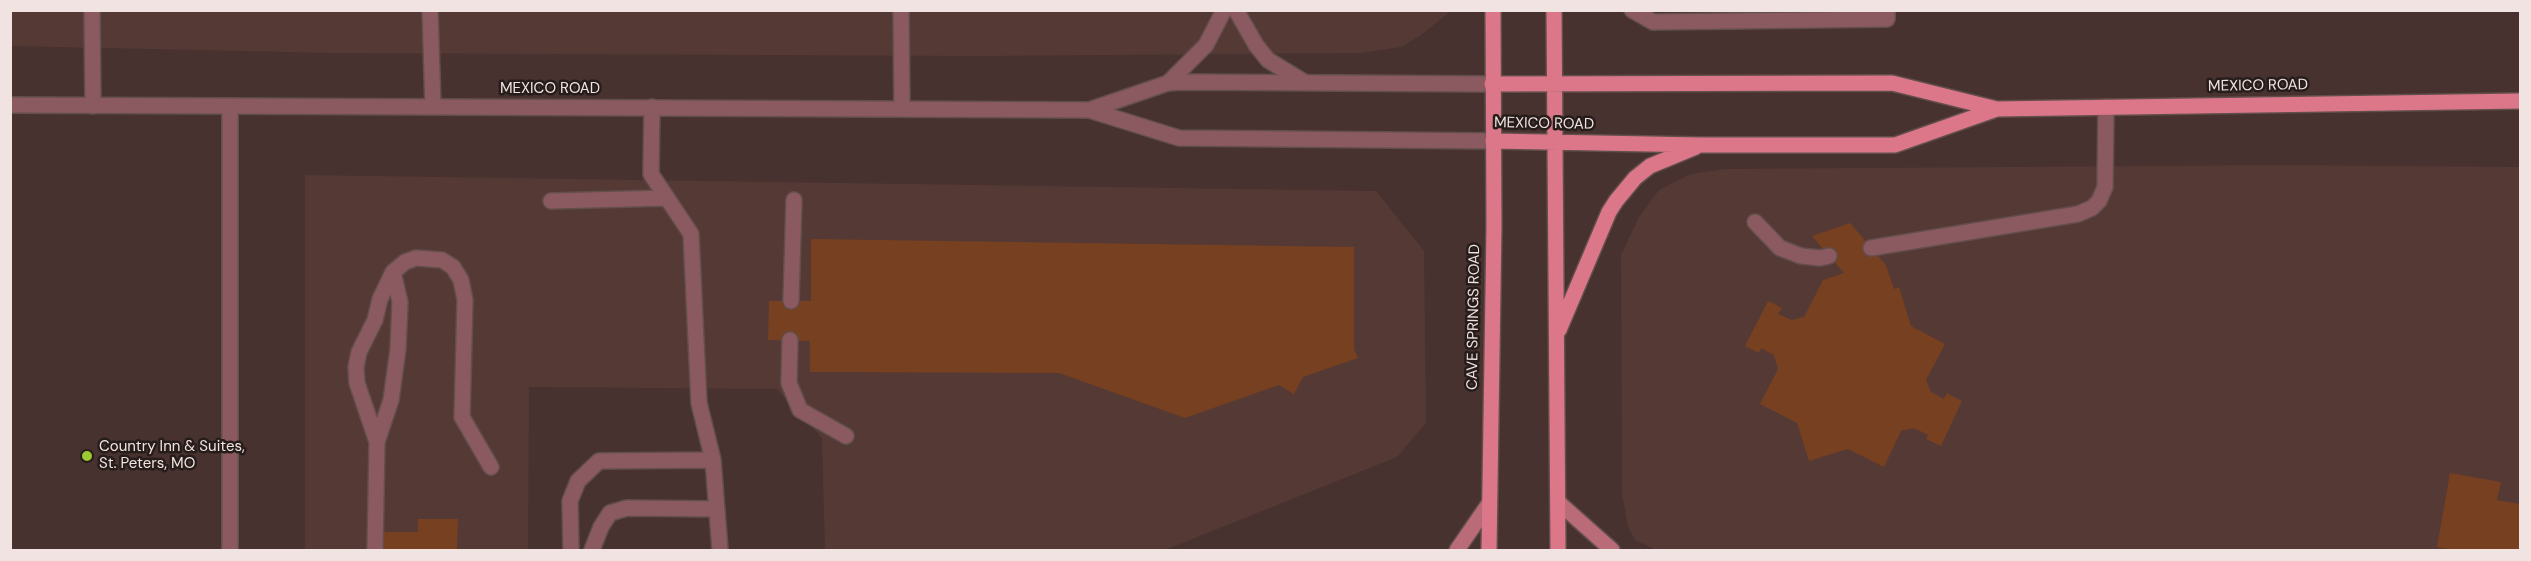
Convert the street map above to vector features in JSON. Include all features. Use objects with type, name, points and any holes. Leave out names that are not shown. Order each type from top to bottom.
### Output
[{"type":"main road","name":"CAVE SPRINGS ROAD","points":[[1489,550],[1494,226],[1493,10]]},
{"type":"main road","points":[[1554,10],[1558,550]]},
{"type":"main road","name":"MEXICO ROAD","points":[[1492,84],[1892,83],[1997,109],[2520,101]]},
{"type":"main road","name":"MEXICO ROAD","points":[[1493,141],[1701,146],[1895,145],[1997,109]]},
{"type":"main road","points":[[1557,336],[1609,212],[1616,201],[1635,178],[1650,166],[1701,146]]},
{"type":"main road","points":[[1558,502],[1612,550]]},
{"type":"main road","points":[[1456,550],[1488,505]]},
{"type":"street","points":[[92,10],[93,106]]},
{"type":"street","points":[[430,10],[433,107]]},
{"type":"street","points":[[901,10],[902,108]]},
{"type":"street","points":[[1168,83],[1206,45],[1224,10]]},
{"type":"street","points":[[1236,10],[1256,45],[1268,60],[1304,82]]},
{"type":"street","points":[[1632,10],[1653,22],[1887,19],[1887,10]]},
{"type":"street","name":"MEXICO ROAD","points":[[1089,110],[1168,83],[1492,84]]},
{"type":"street","name":"MEXICO ROAD","points":[[10,105],[1089,110],[1179,138],[1493,141]]},
{"type":"street","points":[[230,107],[230,550]]},
{"type":"street","points":[[652,107],[651,174],[691,234],[699,403],[713,460],[720,550]]},
{"type":"street","points":[[1871,248],[2078,214],[2092,208],[2099,201],[2104,187],[2106,107]]},
{"type":"street","points":[[551,201],[667,198]]},
{"type":"street","points":[[791,301],[794,200]]},
{"type":"street","points":[[1755,222],[1780,248],[1801,256],[1820,258],[1829,256]]},
{"type":"street","points":[[377,442],[357,383],[356,368],[359,352],[375,320],[380,299],[393,272],[405,262],[428,257],[442,260],[453,267],[460,280],[465,313],[462,417],[490,467]]},
{"type":"street","points":[[375,550],[377,442],[391,400],[398,349],[400,302],[393,272]]},
{"type":"street","points":[[790,340],[789,383],[800,410],[846,436]]},
{"type":"street","points":[[571,550],[570,501],[578,481],[600,461],[713,460]]},
{"type":"street","points":[[592,550],[601,527],[610,513],[627,508],[717,509]]},
{"type":"shaded area","points":[[11,10],[1451,11],[1421,35],[1401,47],[1360,53],[979,56],[332,53],[11,46]]},
{"type":"shaded area","points":[[2283,165],[2520,167],[2520,550],[1656,550],[1635,540],[1628,527],[1622,493],[1621,255],[1639,217],[1659,190],[1691,174],[1725,169]]},
{"type":"shaded area","points":[[305,175],[1376,191],[1424,251],[1426,423],[1397,457],[1165,550],[825,550],[822,438],[777,389],[529,387],[528,550],[305,550]]},
{"type":"building","points":[[1850,223],[1886,265],[1894,289],[1899,287],[1911,326],[1945,344],[1926,380],[1931,392],[1944,399],[1947,393],[1962,401],[1941,446],[1926,439],[1928,435],[1914,428],[1901,431],[1884,467],[1848,449],[1809,461],[1797,423],[1760,404],[1778,369],[1774,355],[1761,348],[1759,353],[1745,346],[1768,301],[1782,308],[1778,314],[1792,320],[1804,317],[1823,280],[1844,273],[1812,236]]},
{"type":"building","points":[[811,239],[1354,247],[1354,349],[1358,358],[1303,377],[1294,394],[1279,385],[1185,418],[1059,373],[810,372],[810,341],[768,340],[769,301],[811,301]]},
{"type":"building","points":[[2450,473],[2501,482],[2497,500],[2520,504],[2520,550],[2453,550],[2437,547]]},
{"type":"building","points":[[418,519],[458,519],[457,550],[384,550],[384,532],[418,532]]},
{"type":"place","name":"Country Inn & Suites, St. Peters, MO","points":[[87,456]]}]
